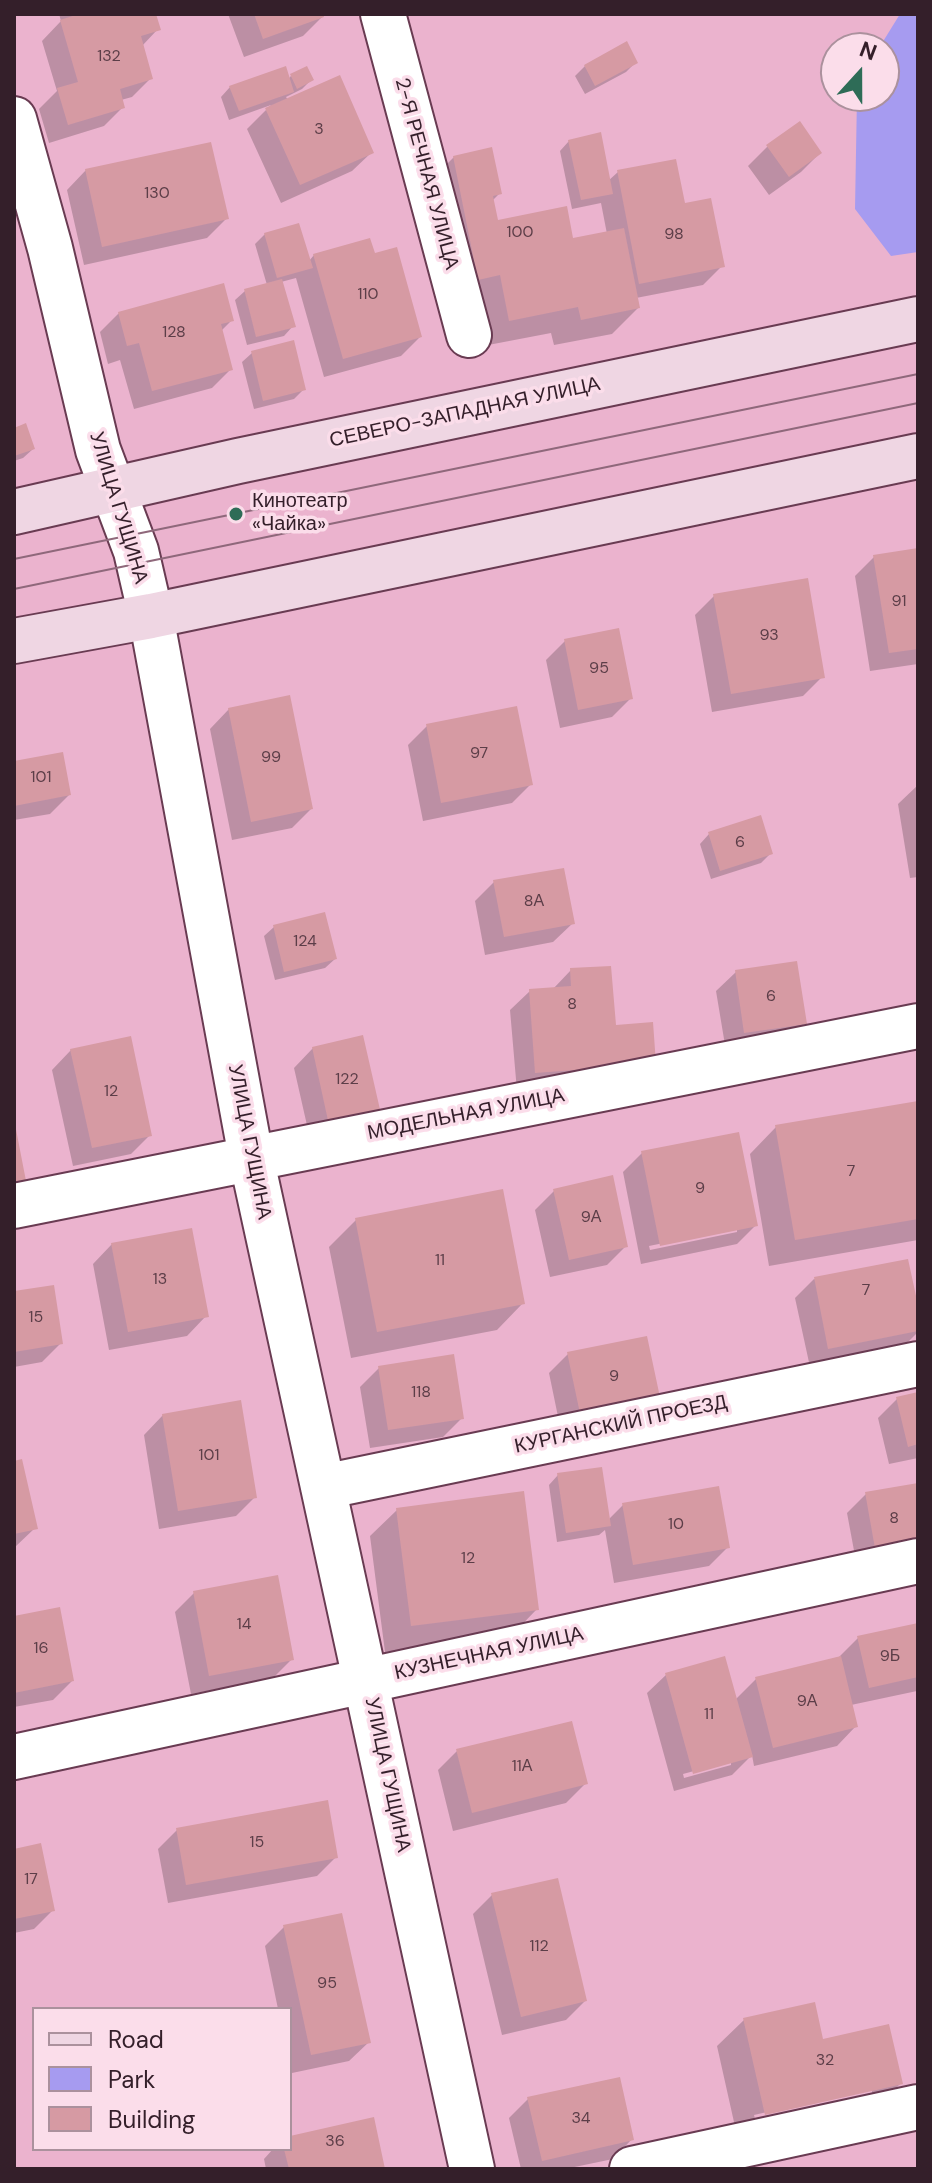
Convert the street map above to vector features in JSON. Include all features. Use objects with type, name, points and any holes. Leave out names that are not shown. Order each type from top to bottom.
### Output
[{"type":"main road","name":"СЕВЕРО-ЗАПАДНАЯ УЛИЦА","points":[[14,512],[238,461],[918,319]]},
{"type":"main road","points":[[14,641],[151,616],[918,456]]},
{"type":"street","name":"2-Я РЕЧНАЯ УЛИЦА","points":[[383,14],[469,335]]},
{"type":"street","name":"УЛИЦА ГУЩИНА","points":[[14,119],[50,248],[98,450],[136,551],[151,616],[251,1157],[472,2169]]},
{"type":"street","name":"МОДЕЛЬНАЯ УЛИЦА","points":[[14,1206],[918,1026]]},
{"type":"street","name":"КУРГАНСКИЙ ПРОЕЗД","points":[[323,1487],[918,1364]]},
{"type":"street","name":"КУЗНЕЧНАЯ УЛИЦА","points":[[14,1757],[918,1561]]},
{"type":"street","points":[[632,2169],[918,2107]]},
{"type":"green space","points":[[900,14],[918,14],[918,252],[891,256],[855,209],[857,112],[900,112],[900,32],[889,32]]},
{"type":"building","points":[[79,14],[156,14],[161,30],[141,36],[153,79],[120,89],[125,108],[68,125],[57,88],[78,82],[60,20]]},
{"type":"building","points":[[254,14],[323,14],[324,17],[263,39]]},
{"type":"building","points":[[627,41],[638,63],[595,86],[584,65]]},
{"type":"building","points":[[286,66],[294,92],[239,111],[229,86]]},
{"type":"building","points":[[307,66],[314,80],[297,89],[290,74]]},
{"type":"building","points":[[340,75],[374,153],[300,185],[265,108]]},
{"type":"building","points":[[800,121],[822,153],[789,177],[766,145]]},
{"type":"building","points":[[601,132],[613,194],[581,200],[568,140]]},
{"type":"building","points":[[211,142],[229,219],[102,247],[85,169]]},
{"type":"building","points":[[492,147],[502,194],[493,196],[498,220],[567,206],[573,238],[624,228],[640,308],[581,320],[578,307],[509,321],[500,275],[478,280],[453,156]]},
{"type":"building","points":[[676,159],[685,203],[711,198],[725,267],[639,284],[617,170]]},
{"type":"building","points":[[299,223],[313,268],[277,278],[264,233]]},
{"type":"building","points":[[370,238],[375,253],[397,247],[422,337],[343,359],[313,254]]},
{"type":"building","points":[[282,279],[296,327],[256,337],[244,289]]},
{"type":"building","points":[[224,283],[234,321],[221,324],[233,370],[152,391],[139,343],[127,346],[118,312]]},
{"type":"building","points":[[294,340],[306,390],[263,401],[251,351]]},
{"type":"building","points":[[26,423],[35,449],[14,456],[14,428]]},
{"type":"building","points":[[918,548],[918,649],[889,653],[873,555]]},
{"type":"building","points":[[808,578],[825,678],[731,694],[713,594]]},
{"type":"building","points":[[619,628],[633,699],[578,710],[564,639]]},
{"type":"building","points":[[290,695],[313,809],[251,822],[228,708]]},
{"type":"building","points":[[517,706],[533,785],[441,803],[426,724]]},
{"type":"building","points":[[63,752],[71,795],[14,806],[14,761]]},
{"type":"building","points":[[761,815],[773,854],[720,871],[708,832]]},
{"type":"building","points":[[564,868],[575,924],[504,937],[493,880]]},
{"type":"building","points":[[325,912],[337,959],[284,972],[273,925]]},
{"type":"building","points":[[797,961],[807,1024],[744,1033],[735,970]]},
{"type":"building","points":[[611,966],[616,1025],[653,1022],[656,1064],[535,1073],[529,989],[571,986],[570,968]]},
{"type":"building","points":[[363,1035],[381,1114],[329,1125],[312,1047]]},
{"type":"building","points":[[131,1036],[152,1136],[92,1148],[70,1049]]},
{"type":"building","points":[[918,1101],[918,1219],[795,1240],[775,1125]]},
{"type":"building","points":[[14,1119],[26,1181],[14,1183]]},
{"type":"building","points":[[739,1132],[758,1226],[660,1246],[641,1151]]},
{"type":"building","points":[[613,1175],[628,1247],[569,1260],[553,1189]]},
{"type":"building","points":[[503,1189],[525,1304],[377,1332],[355,1218]]},
{"type":"building","points":[[192,1228],[209,1317],[128,1332],[111,1243]]},
{"type":"building","points":[[908,1259],[918,1305],[918,1331],[828,1349],[814,1277]]},
{"type":"building","points":[[54,1285],[63,1344],[14,1352],[14,1291]]},
{"type":"building","points":[[647,1336],[661,1402],[581,1418],[567,1352]]},
{"type":"building","points":[[454,1354],[464,1419],[388,1430],[378,1366]]},
{"type":"building","points":[[918,1392],[918,1444],[908,1447],[896,1397]]},
{"type":"building","points":[[241,1400],[257,1498],[178,1511],[162,1414]]},
{"type":"building","points":[[22,1459],[38,1529],[14,1534],[14,1461]]},
{"type":"building","points":[[602,1467],[611,1526],[566,1533],[557,1473]]},
{"type":"building","points":[[918,1483],[918,1547],[876,1554],[865,1492]]},
{"type":"building","points":[[719,1486],[730,1548],[633,1565],[622,1503]]},
{"type":"building","points":[[524,1491],[539,1610],[411,1626],[396,1508]]},
{"type":"building","points":[[278,1575],[294,1660],[209,1676],[193,1591]]},
{"type":"building","points":[[60,1607],[74,1681],[14,1693],[14,1616]]},
{"type":"building","points":[[918,1623],[918,1677],[869,1688],[857,1636]]},
{"type":"building","points":[[725,1656],[753,1757],[693,1774],[665,1673]]},
{"type":"building","points":[[841,1656],[858,1727],[773,1748],[755,1677]]},
{"type":"building","points":[[572,1721],[588,1784],[472,1813],[456,1749]]},
{"type":"building","points":[[328,1800],[338,1858],[186,1885],[176,1828]]},
{"type":"building","points":[[41,1843],[55,1911],[14,1919],[14,1849]]},
{"type":"building","points":[[558,1878],[587,2001],[521,2017],[491,1893]]},
{"type":"building","points":[[342,1913],[371,2043],[311,2055],[283,1925]]},
{"type":"building","points":[[815,2002],[823,2039],[889,2024],[903,2084],[765,2115],[743,2018]]},
{"type":"building","points":[[620,2077],[634,2140],[542,2161],[527,2097]]},
{"type":"building","points":[[374,2117],[385,2169],[289,2169],[284,2151],[292,2151],[292,2136]]},
{"type":"tram line","points":[[14,559],[918,374]]},
{"type":"tram line","points":[[14,589],[918,403]]},
{"type":"place","name":"Кинотеатр «Чайка»","points":[[236,514]]}]
